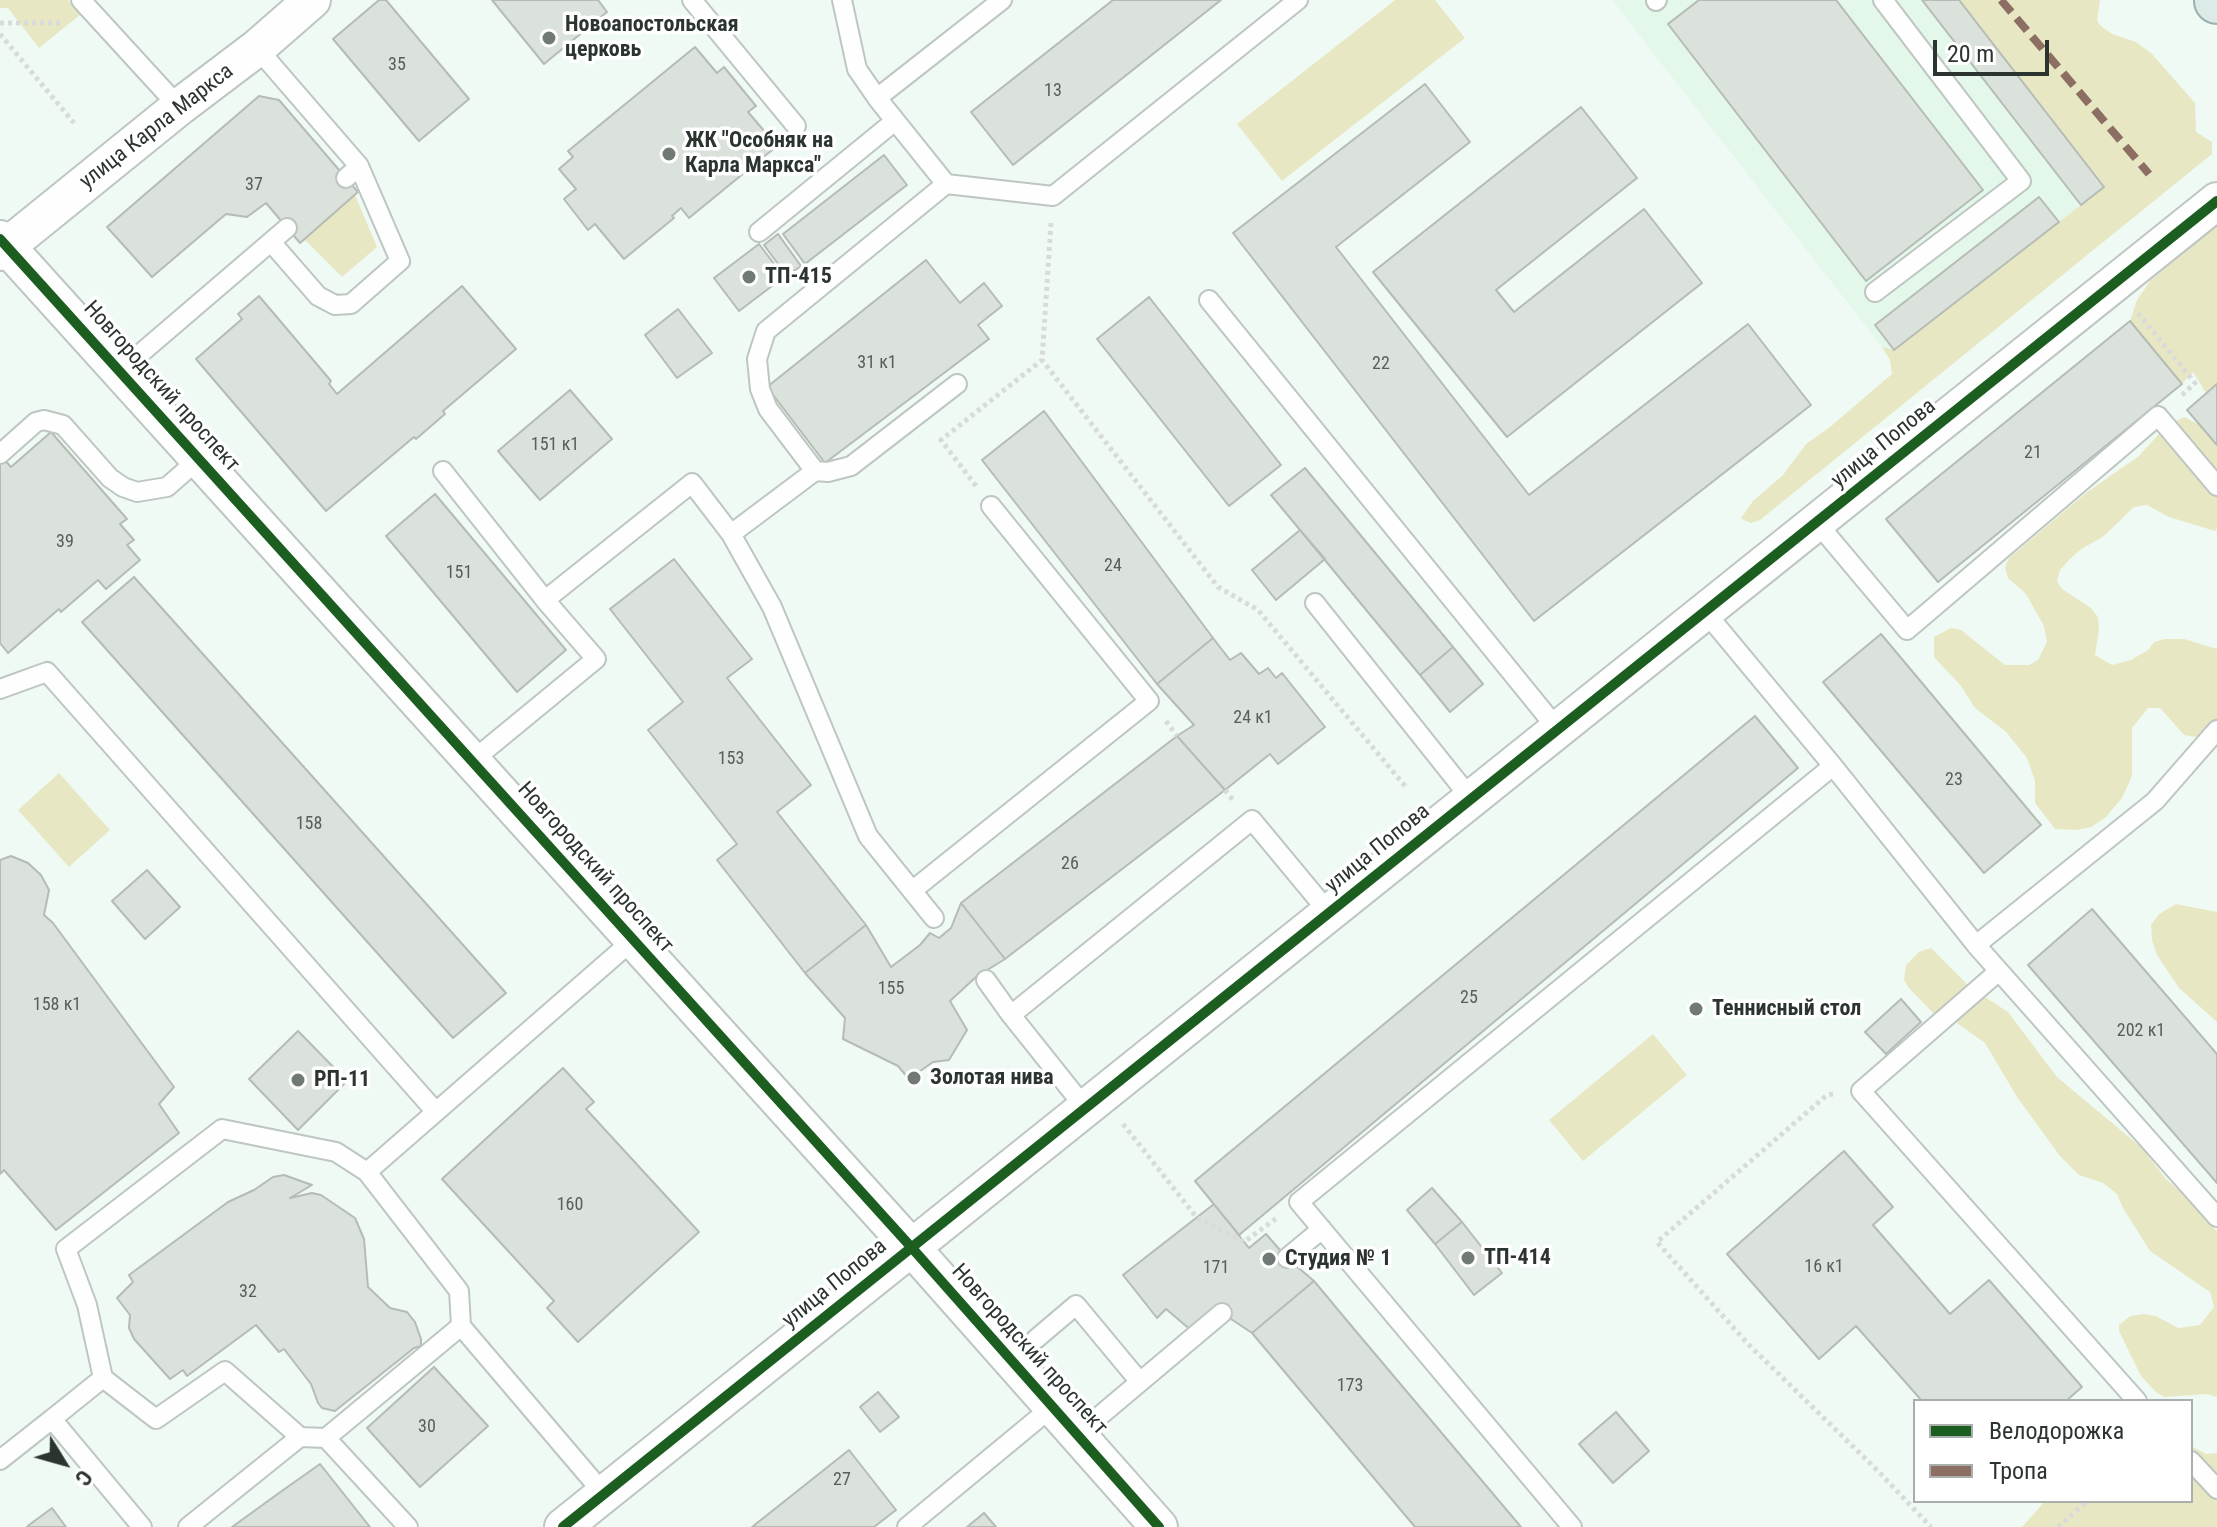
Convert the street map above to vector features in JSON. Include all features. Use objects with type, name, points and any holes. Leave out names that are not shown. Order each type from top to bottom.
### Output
[{"type":"street","name":"улица Карла Маркса","points":[[2,246],[257,48],[312,0]]},
{"type":"street","name":"улица Попова","points":[[563,1527],[1818,524],[2217,201]]},
{"type":"street","name":"Новгородский проспект","points":[[2,246],[120,371],[912,1248],[1159,1527]]},
{"type":"lane","points":[[81,0],[179,107]]},
{"type":"lane","points":[[692,0],[796,126]]},
{"type":"lane","points":[[842,0],[857,69],[946,184],[1053,196],[1298,0]]},
{"type":"lane","points":[[877,98],[1002,0]]},
{"type":"lane","points":[[1875,292],[2021,181],[1883,0]]},
{"type":"lane","points":[[257,48],[352,172],[400,261],[351,304],[335,305],[326,302],[271,242]]},
{"type":"lane","points":[[759,232],[895,121]]},
{"type":"lane","points":[[815,471],[768,409],[760,389],[757,359],[766,331],[946,184]]},
{"type":"lane","points":[[120,371],[287,228]]},
{"type":"lane","points":[[1209,300],[1559,731]]},
{"type":"lane","points":[[731,534],[815,471],[828,472],[851,466],[957,384]]},
{"type":"lane","points":[[1818,524],[1907,630],[2158,416],[2217,486]]},
{"type":"lane","points":[[0,454],[36,422],[44,420],[63,425],[110,478],[137,492],[167,487],[199,459]]},
{"type":"lane","points":[[443,471],[596,659],[472,761]]},
{"type":"lane","points":[[545,600],[692,483],[731,534],[772,607],[868,836],[934,918]]},
{"type":"lane","points":[[913,890],[1149,701],[991,506]]},
{"type":"lane","points":[[1315,603],[1472,800]]},
{"type":"lane","points":[[1706,613],[1976,945],[2217,1217]]},
{"type":"lane","points":[[0,689],[47,672],[436,1112]]},
{"type":"lane","points":[[1976,945],[2155,801],[2217,730]]},
{"type":"lane","points":[[1572,1527],[1299,1202],[1833,766]]},
{"type":"lane","points":[[1011,1015],[1252,820],[1330,914]]},
{"type":"lane","points":[[367,1172],[633,940]]},
{"type":"lane","points":[[1999,971],[1861,1091],[2135,1399]]},
{"type":"lane","points":[[986,980],[1086,1109]]},
{"type":"lane","points":[[461,1326],[326,1438],[300,1437],[225,1371],[156,1419],[103,1378],[87,1305],[66,1249],[222,1129],[336,1152],[367,1172],[459,1291],[461,1326],[604,1494]]},
{"type":"lane","points":[[1287,1258],[1322,1229]]},
{"type":"lane","points":[[1036,1339],[1076,1305],[1140,1382]]},
{"type":"lane","points":[[1077,1435],[1222,1313]]},
{"type":"lane","points":[[0,1460],[103,1378]]},
{"type":"lane","points":[[907,1527],[1052,1407]]},
{"type":"lane","points":[[52,1419],[142,1527]]},
{"type":"lane","points":[[188,1527],[300,1437]]},
{"type":"lane","points":[[326,1438],[408,1527]]},
{"type":"lane","points":[[2193,1463],[2217,1489]]},
{"type":"path","points":[[0,23],[102,23]]},
{"type":"path","points":[[0,34],[74,123]]},
{"type":"path","points":[[1053,196],[1042,360],[1218,587],[1258,610],[1405,786]]},
{"type":"path","points":[[2129,302],[2195,383],[2158,416]]},
{"type":"path","points":[[991,506],[941,440],[1042,360]]},
{"type":"path","points":[[1861,1091],[1827,1095],[1657,1242],[1747,1343],[1931,1527]]},
{"type":"path","points":[[1123,1123],[1197,1218],[1244,1242],[1299,1202]]},
{"type":"path","points":[[2058,1527],[2085,1503]]},
{"type":"shaded area","points":[[1612,0],[1959,0],[2104,187],[1894,350],[1882,347]]},
{"type":"green space","points":[[0,0],[68,0],[81,14],[39,48],[8,8],[0,8]]},
{"type":"green space","points":[[1395,0],[1435,0],[1465,38],[1282,181],[1237,124]]},
{"type":"green space","points":[[1959,0],[2100,0],[2097,21],[2101,26],[2112,34],[2136,42],[2152,54],[2195,103],[2196,132],[2212,142],[2212,154],[1760,520],[1746,521],[1741,518],[1753,501],[1783,475],[1806,444],[1892,374],[1890,360],[1882,347],[1894,350],[2104,187]]},
{"type":"green space","points":[[355,195],[377,247],[342,277],[304,239]]},
{"type":"green space","points":[[2217,224],[2217,384],[2206,393],[2193,372],[2182,384],[2130,321],[2137,300],[2150,281]]},
{"type":"green space","points":[[2184,417],[2202,426],[2217,444],[2215,531],[2169,517],[2147,505],[2134,507],[2104,536],[2069,560],[2060,570],[2057,581],[2062,589],[2091,608],[2098,617],[2095,655],[2112,665],[2131,660],[2148,650],[2154,642],[2165,639],[2184,639],[2217,649],[2217,721],[2212,728],[2196,737],[2184,735],[2160,708],[2148,708],[2132,728],[2132,776],[2122,798],[2105,818],[2091,827],[2055,829],[2035,803],[2035,781],[2027,758],[2006,732],[1975,708],[1961,686],[1934,657],[1934,637],[1951,628],[1961,630],[2005,665],[2029,665],[2038,660],[2047,642],[2044,626],[2026,594],[2008,578],[2005,567],[2009,558],[2086,493],[2139,456],[2167,425]]},
{"type":"green space","points":[[59,773],[110,830],[69,867],[18,810]]},
{"type":"green space","points":[[2176,904],[2217,912],[2217,1022],[2179,988],[2157,955],[2151,925],[2159,914]]},
{"type":"green space","points":[[1931,948],[1971,988],[2008,1012],[2057,1077],[2141,1147],[2166,1179],[2197,1206],[2217,1232],[2217,1397],[2207,1394],[2165,1397],[2141,1376],[2119,1325],[2130,1316],[2143,1314],[2156,1316],[2178,1328],[2200,1325],[2214,1307],[2210,1292],[2150,1251],[2117,1194],[2103,1183],[2079,1175],[2060,1156],[2017,1097],[1985,1043],[1957,1023],[1933,1013],[1908,987],[1904,980],[1906,965],[1919,952]]},
{"type":"green space","points":[[1653,1034],[1687,1075],[1583,1161],[1549,1120]]},
{"type":"green space","points":[[2193,1447],[2206,1454],[2217,1453],[2217,1527],[2022,1527],[2043,1503],[2193,1503]]},
{"type":"building","points":[[379,0],[386,0],[469,99],[419,141],[333,39]]},
{"type":"building","name":"Новоапостольская церковь","points":[[492,0],[598,0],[607,12],[544,64]]},
{"type":"building","points":[[1113,0],[1221,0],[1013,165],[971,112]]},
{"type":"building","points":[[1699,0],[1836,0],[1983,190],[1866,281],[1668,24]]},
{"type":"building","points":[[1922,0],[1959,0],[2104,187],[2081,205]]},
{"type":"building","name":"ЖК \"Особняк на Карла Маркса\"","points":[[695,47],[717,73],[724,67],[756,106],[748,112],[777,146],[689,218],[681,208],[672,216],[674,218],[624,259],[595,224],[588,230],[564,199],[576,189],[559,169],[573,157],[568,151]]},
{"type":"building","points":[[1425,84],[1470,142],[1336,247],[1529,495],[1748,324],[1811,405],[1534,621],[1233,233]]},
{"type":"building","points":[[259,96],[279,100],[358,192],[300,243],[266,203],[247,217],[226,214],[152,277],[107,227]]},
{"type":"building","points":[[1581,107],[1637,178],[1496,290],[1514,312],[1644,209],[1702,283],[1507,437],[1373,272]]},
{"type":"building","points":[[884,155],[907,185],[805,264],[783,234]]},
{"type":"building","points":[[2039,197],[2059,222],[1894,350],[1875,325]]},
{"type":"building","points":[[778,234],[801,266],[787,276],[764,245]]},
{"type":"building","name":"ТП-415","points":[[759,244],[784,277],[739,311],[714,278]]},
{"type":"building","points":[[926,260],[960,303],[984,283],[1002,306],[978,325],[989,339],[825,463],[767,387]]},
{"type":"building","points":[[462,286],[516,349],[443,411],[445,414],[416,439],[414,437],[326,511],[196,359],[242,319],[238,314],[259,296],[331,381],[329,384],[337,394]]},
{"type":"building","points":[[1149,297],[1281,465],[1229,506],[1097,339]]},
{"type":"building","points":[[678,309],[712,353],[677,378],[645,335]]},
{"type":"building","points":[[2130,321],[2182,384],[1938,582],[1886,519]]},
{"type":"building","points":[[2217,384],[2217,445],[2187,410]]},
{"type":"building","points":[[570,390],[612,439],[540,500],[498,451]]},
{"type":"building","points":[[1044,411],[1213,638],[1157,684],[982,460]]},
{"type":"building","points":[[51,432],[127,519],[120,524],[134,540],[127,545],[140,560],[106,589],[98,580],[8,653],[0,643],[0,455],[11,467]]},
{"type":"building","points":[[1305,468],[1453,647],[1420,675],[1271,495]]},
{"type":"building","points":[[435,494],[566,650],[517,692],[386,536]]},
{"type":"building","points":[[1300,530],[1325,559],[1276,600],[1252,570]]},
{"type":"building","points":[[674,559],[752,659],[727,678],[811,785],[777,812],[866,925],[805,973],[717,860],[737,844],[648,730],[683,702],[610,609]]},
{"type":"building","points":[[134,577],[506,993],[453,1038],[82,622]]},
{"type":"building","points":[[1881,634],[2041,825],[1984,873],[1823,682]]},
{"type":"building","points":[[1213,638],[1230,660],[1241,653],[1259,674],[1268,668],[1276,678],[1282,673],[1325,727],[1278,764],[1270,754],[1225,790],[1177,736],[1194,725],[1157,684]]},
{"type":"building","points":[[1453,647],[1483,684],[1450,712],[1420,675]]},
{"type":"building","points":[[1755,716],[1798,768],[1239,1235],[1195,1181]]},
{"type":"building","points":[[1177,736],[1225,790],[1005,959],[961,903]]},
{"type":"building","points":[[11,856],[28,863],[41,875],[49,890],[44,915],[174,1087],[159,1104],[179,1133],[56,1230],[4,1170],[0,1174],[0,860]]},
{"type":"building","points":[[147,870],[180,907],[145,939],[112,901]]},
{"type":"building","points":[[961,903],[1005,959],[976,977],[950,1001],[967,1030],[949,1060],[933,1062],[909,1079],[898,1066],[843,1039],[845,1018],[805,973],[866,925],[891,967],[920,945],[930,933],[939,938],[951,928]]},
{"type":"building","points":[[2092,909],[2217,1054],[2217,1183],[2028,965]]},
{"type":"building","points":[[1901,999],[1921,1022],[1886,1054],[1865,1032]]},
{"type":"building","name":"РП-11","points":[[298,1031],[347,1081],[298,1130],[249,1079]]},
{"type":"building","points":[[563,1068],[594,1102],[586,1109],[699,1232],[578,1342],[547,1308],[554,1301],[442,1179]]},
{"type":"building","points":[[1844,1151],[1893,1207],[1873,1225],[1950,1314],[1989,1280],[2082,1387],[2068,1399],[1920,1399],[1856,1326],[1819,1359],[1727,1254]]},
{"type":"building","points":[[284,1175],[312,1185],[290,1198],[312,1193],[321,1195],[355,1218],[364,1239],[368,1287],[390,1308],[407,1312],[415,1322],[421,1339],[421,1346],[414,1348],[335,1411],[322,1408],[311,1384],[284,1349],[279,1352],[256,1325],[187,1376],[183,1370],[170,1379],[134,1339],[129,1328],[130,1315],[117,1298],[133,1282],[129,1275],[228,1202],[273,1177]]},
{"type":"building","points":[[1432,1188],[1462,1222],[1435,1244],[1407,1210]]},
{"type":"building","points":[[1214,1204],[1249,1248],[1266,1234],[1287,1258],[1314,1281],[1252,1333],[1222,1313],[1192,1331],[1166,1309],[1157,1318],[1123,1275]]},
{"type":"building","name":"ТП-414","points":[[1462,1222],[1502,1273],[1474,1295],[1435,1244]]},
{"type":"building","points":[[1314,1281],[1521,1527],[1415,1527],[1252,1333]]},
{"type":"building","points":[[434,1367],[488,1426],[420,1487],[367,1428]]},
{"type":"building","points":[[878,1392],[899,1417],[880,1432],[860,1407]]},
{"type":"building","points":[[1616,1412],[1649,1451],[1613,1483],[1579,1444]]},
{"type":"building","points":[[849,1450],[896,1510],[874,1527],[752,1527]]},
{"type":"building","points":[[320,1464],[370,1527],[232,1527],[279,1493]]},
{"type":"building","points":[[52,1508],[66,1527],[27,1527],[29,1525]]},
{"type":"building","points":[[984,1513],[996,1527],[967,1527]]},
{"type":"marked path","points":[[2001,0],[2149,174]]},
{"type":"cycle path","points":[[563,1527],[2217,201]]},
{"type":"cycle path","points":[[0,239],[912,1248],[1159,1527]]},
{"type":"place","name":"Новоапостольская церковь","points":[[549,38]]},
{"type":"place","name":"ЖК \"Особняк на Карла Маркса\"","points":[[669,154]]},
{"type":"place","name":"ТП-415","points":[[749,277]]},
{"type":"place","name":"Теннисный стол","points":[[1696,1009]]},
{"type":"place","name":"Золотая нива","points":[[914,1078]]},
{"type":"place","name":"РП-11","points":[[298,1080]]},
{"type":"place","name":"ТП-414","points":[[1468,1258]]},
{"type":"place","name":"Студия № 1","points":[[1269,1259]]}]
